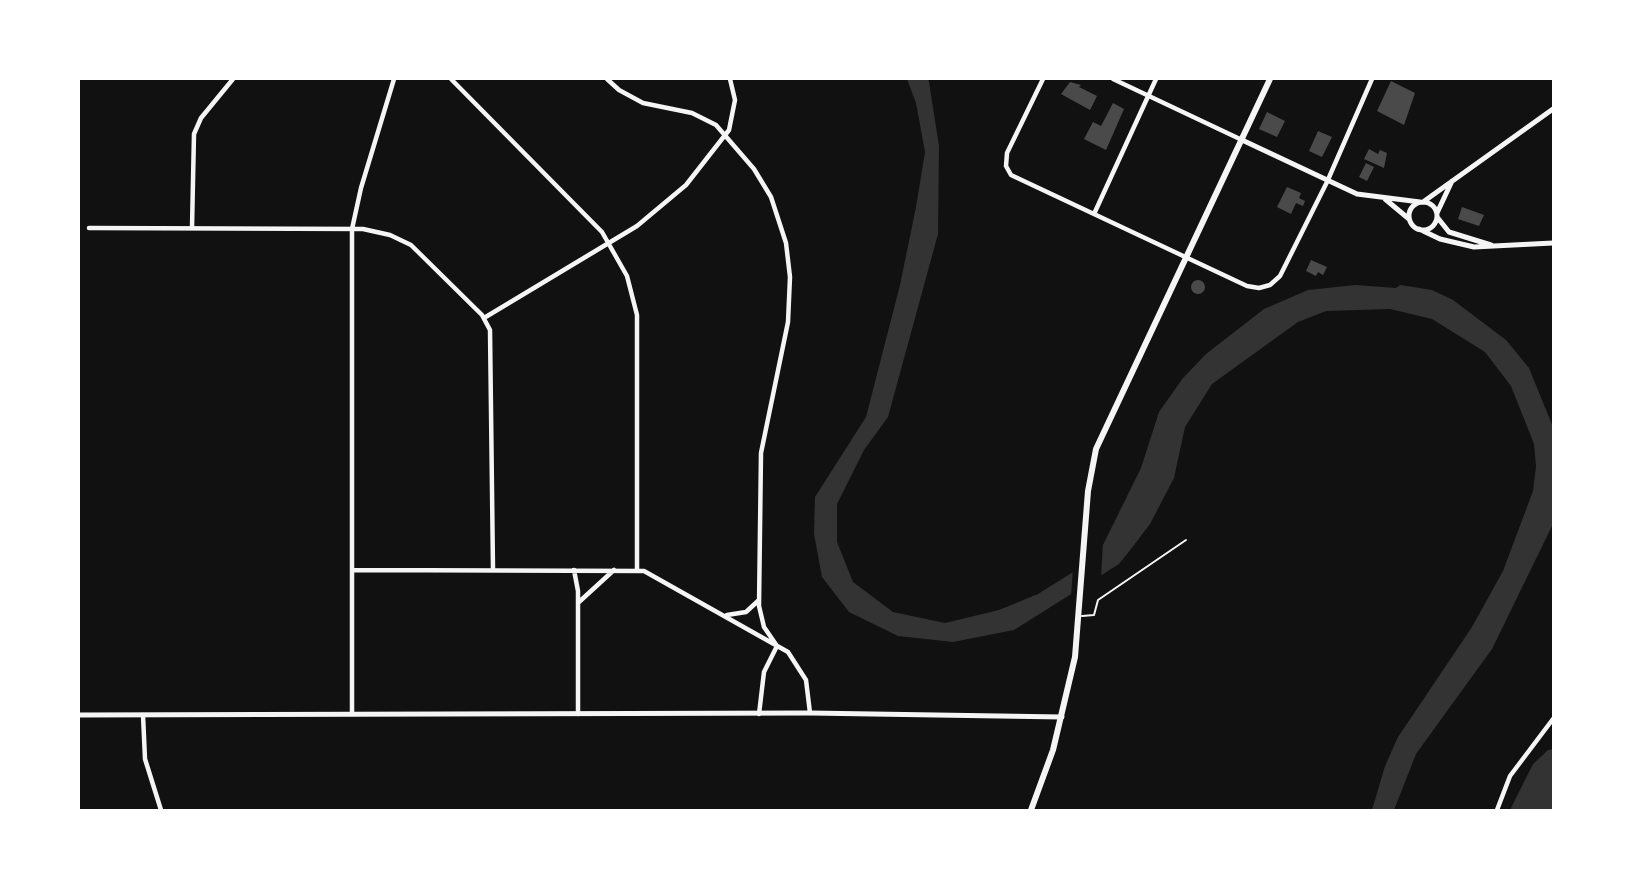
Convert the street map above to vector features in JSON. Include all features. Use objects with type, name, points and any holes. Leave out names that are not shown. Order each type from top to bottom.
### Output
[{"type":"main road","points":[[1031,810],[1062,717],[1080,616],[1088,491],[1096,449],[1270,79]]},
{"type":"street","points":[[192,228],[194,134],[201,118],[233,79]]},
{"type":"street","points":[[352,714],[352,229],[361,188],[394,79]]},
{"type":"street","points":[[451,79],[610,243],[627,276],[637,315],[637,570]]},
{"type":"street","points":[[607,79],[619,90],[643,103],[704,117],[726,136],[754,169],[771,197],[780,219],[789,257],[788,322],[761,453],[759,600],[764,627],[777,646]]},
{"type":"street","points":[[484,318],[610,243],[675,196],[726,136],[735,106],[730,79]]},
{"type":"street","points":[[1043,79],[1005,160],[1008,171],[1017,179],[1250,288],[1267,287],[1280,276],[1327,182],[1372,79]]},
{"type":"street","points":[[1112,79],[1357,194],[1431,204],[1449,232],[1494,246]]},
{"type":"street","points":[[1093,215],[1156,79]]},
{"type":"street","points":[[1409,219],[1411,208],[1553,109]]},
{"type":"street","points":[[1419,229],[1432,227],[1452,179]]},
{"type":"street","points":[[1385,199],[1419,229],[1461,245],[1553,243]]},
{"type":"street","points":[[89,228],[352,229],[383,232],[411,246],[484,318],[492,338],[493,570]]},
{"type":"street","points":[[354,570],[637,570],[651,574],[792,656],[804,674],[810,713]]},
{"type":"street","points":[[574,570],[578,603],[578,714]]},
{"type":"street","points":[[578,603],[614,570]]},
{"type":"street","points":[[723,614],[746,612],[759,600]]},
{"type":"street","points":[[759,714],[764,672],[777,646]]},
{"type":"street","points":[[79,715],[810,713],[1062,717]]},
{"type":"street","points":[[143,715],[145,758],[161,810]]},
{"type":"street","points":[[1497,810],[1510,776],[1553,719]]},
{"type":"lane","points":[[1080,616],[1094,615],[1097,601],[1186,540]]},
{"type":"shaded area","points":[[907,79],[928,79],[929,82],[939,146],[938,234],[888,417],[864,450],[837,504],[837,542],[853,582],[893,612],[945,623],[999,610],[1038,594],[1097,557],[1141,468],[1159,412],[1183,378],[1206,354],[1264,309],[1308,290],[1355,285],[1396,288],[1400,285],[1432,290],[1453,300],[1506,340],[1529,368],[1553,427],[1553,524],[1492,649],[1416,754],[1394,810],[1372,810],[1385,766],[1398,737],[1472,627],[1503,571],[1533,491],[1536,466],[1534,444],[1511,386],[1485,352],[1432,319],[1390,309],[1326,311],[1298,322],[1212,384],[1185,427],[1174,478],[1150,524],[1119,564],[1014,630],[953,642],[898,636],[849,612],[822,577],[814,534],[815,497],[866,417],[900,285],[916,207],[925,152],[916,103]]},
{"type":"shaded area","points":[[1553,749],[1553,810],[1510,810],[1533,764],[1548,750]]},
{"type":"pier","points":[[1103,541],[1101,579],[1071,596],[1073,568],[1094,554]]},
{"type":"building","points":[[1391,81],[1415,93],[1404,125],[1377,111]]},
{"type":"building","points":[[1070,82],[1081,85],[1079,87],[1097,96],[1090,110],[1061,94]]},
{"type":"building","points":[[1113,103],[1124,109],[1106,150],[1084,139],[1093,122],[1101,126]]},
{"type":"building","points":[[1267,112],[1285,121],[1277,137],[1259,129]]},
{"type":"building","points":[[1318,131],[1332,137],[1322,157],[1309,151]]},
{"type":"building","points":[[1369,149],[1378,154],[1380,150],[1387,153],[1384,168],[1364,159]]},
{"type":"building","points":[[1366,163],[1374,167],[1367,181],[1359,177]]},
{"type":"building","points":[[1287,187],[1301,193],[1299,198],[1305,201],[1303,206],[1296,203],[1291,214],[1277,207]]},
{"type":"building","points":[[1462,207],[1484,215],[1479,226],[1458,219]]},
{"type":"building","points":[[1311,260],[1327,267],[1323,275],[1318,272],[1316,276],[1306,271]]},
{"type":"building","points":[[1198,280],[1203,282],[1203,292],[1198,294],[1193,292],[1191,287],[1193,282]]}]
